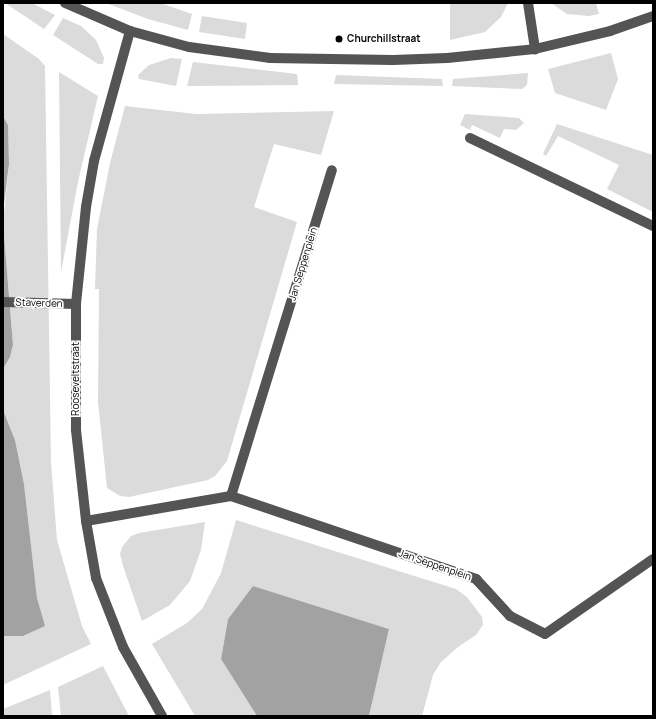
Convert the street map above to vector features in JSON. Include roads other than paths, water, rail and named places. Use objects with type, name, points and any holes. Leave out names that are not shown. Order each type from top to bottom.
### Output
[{"type":"street","points":[[65,3],[130,31],[189,47],[270,58],[393,60],[447,58],[535,49],[610,31],[653,16]]},
{"type":"street","points":[[528,3],[535,49]]},
{"type":"street","name":"Rooseveltstraat","points":[[130,31],[94,161],[76,304],[76,430],[86,521],[96,578],[123,647],[162,716]]},
{"type":"street","points":[[470,138],[653,226]]},
{"type":"street","name":"Jan Seppenplein","points":[[231,496],[332,170]]},
{"type":"street","name":"Staverden","points":[[3,302],[76,304]]},
{"type":"street","name":"Jan Seppenplein","points":[[86,521],[231,496],[476,579],[510,616],[544,634],[653,559]]},
{"type":"place","name":"Churchillstraat","points":[[339,39]]}]
